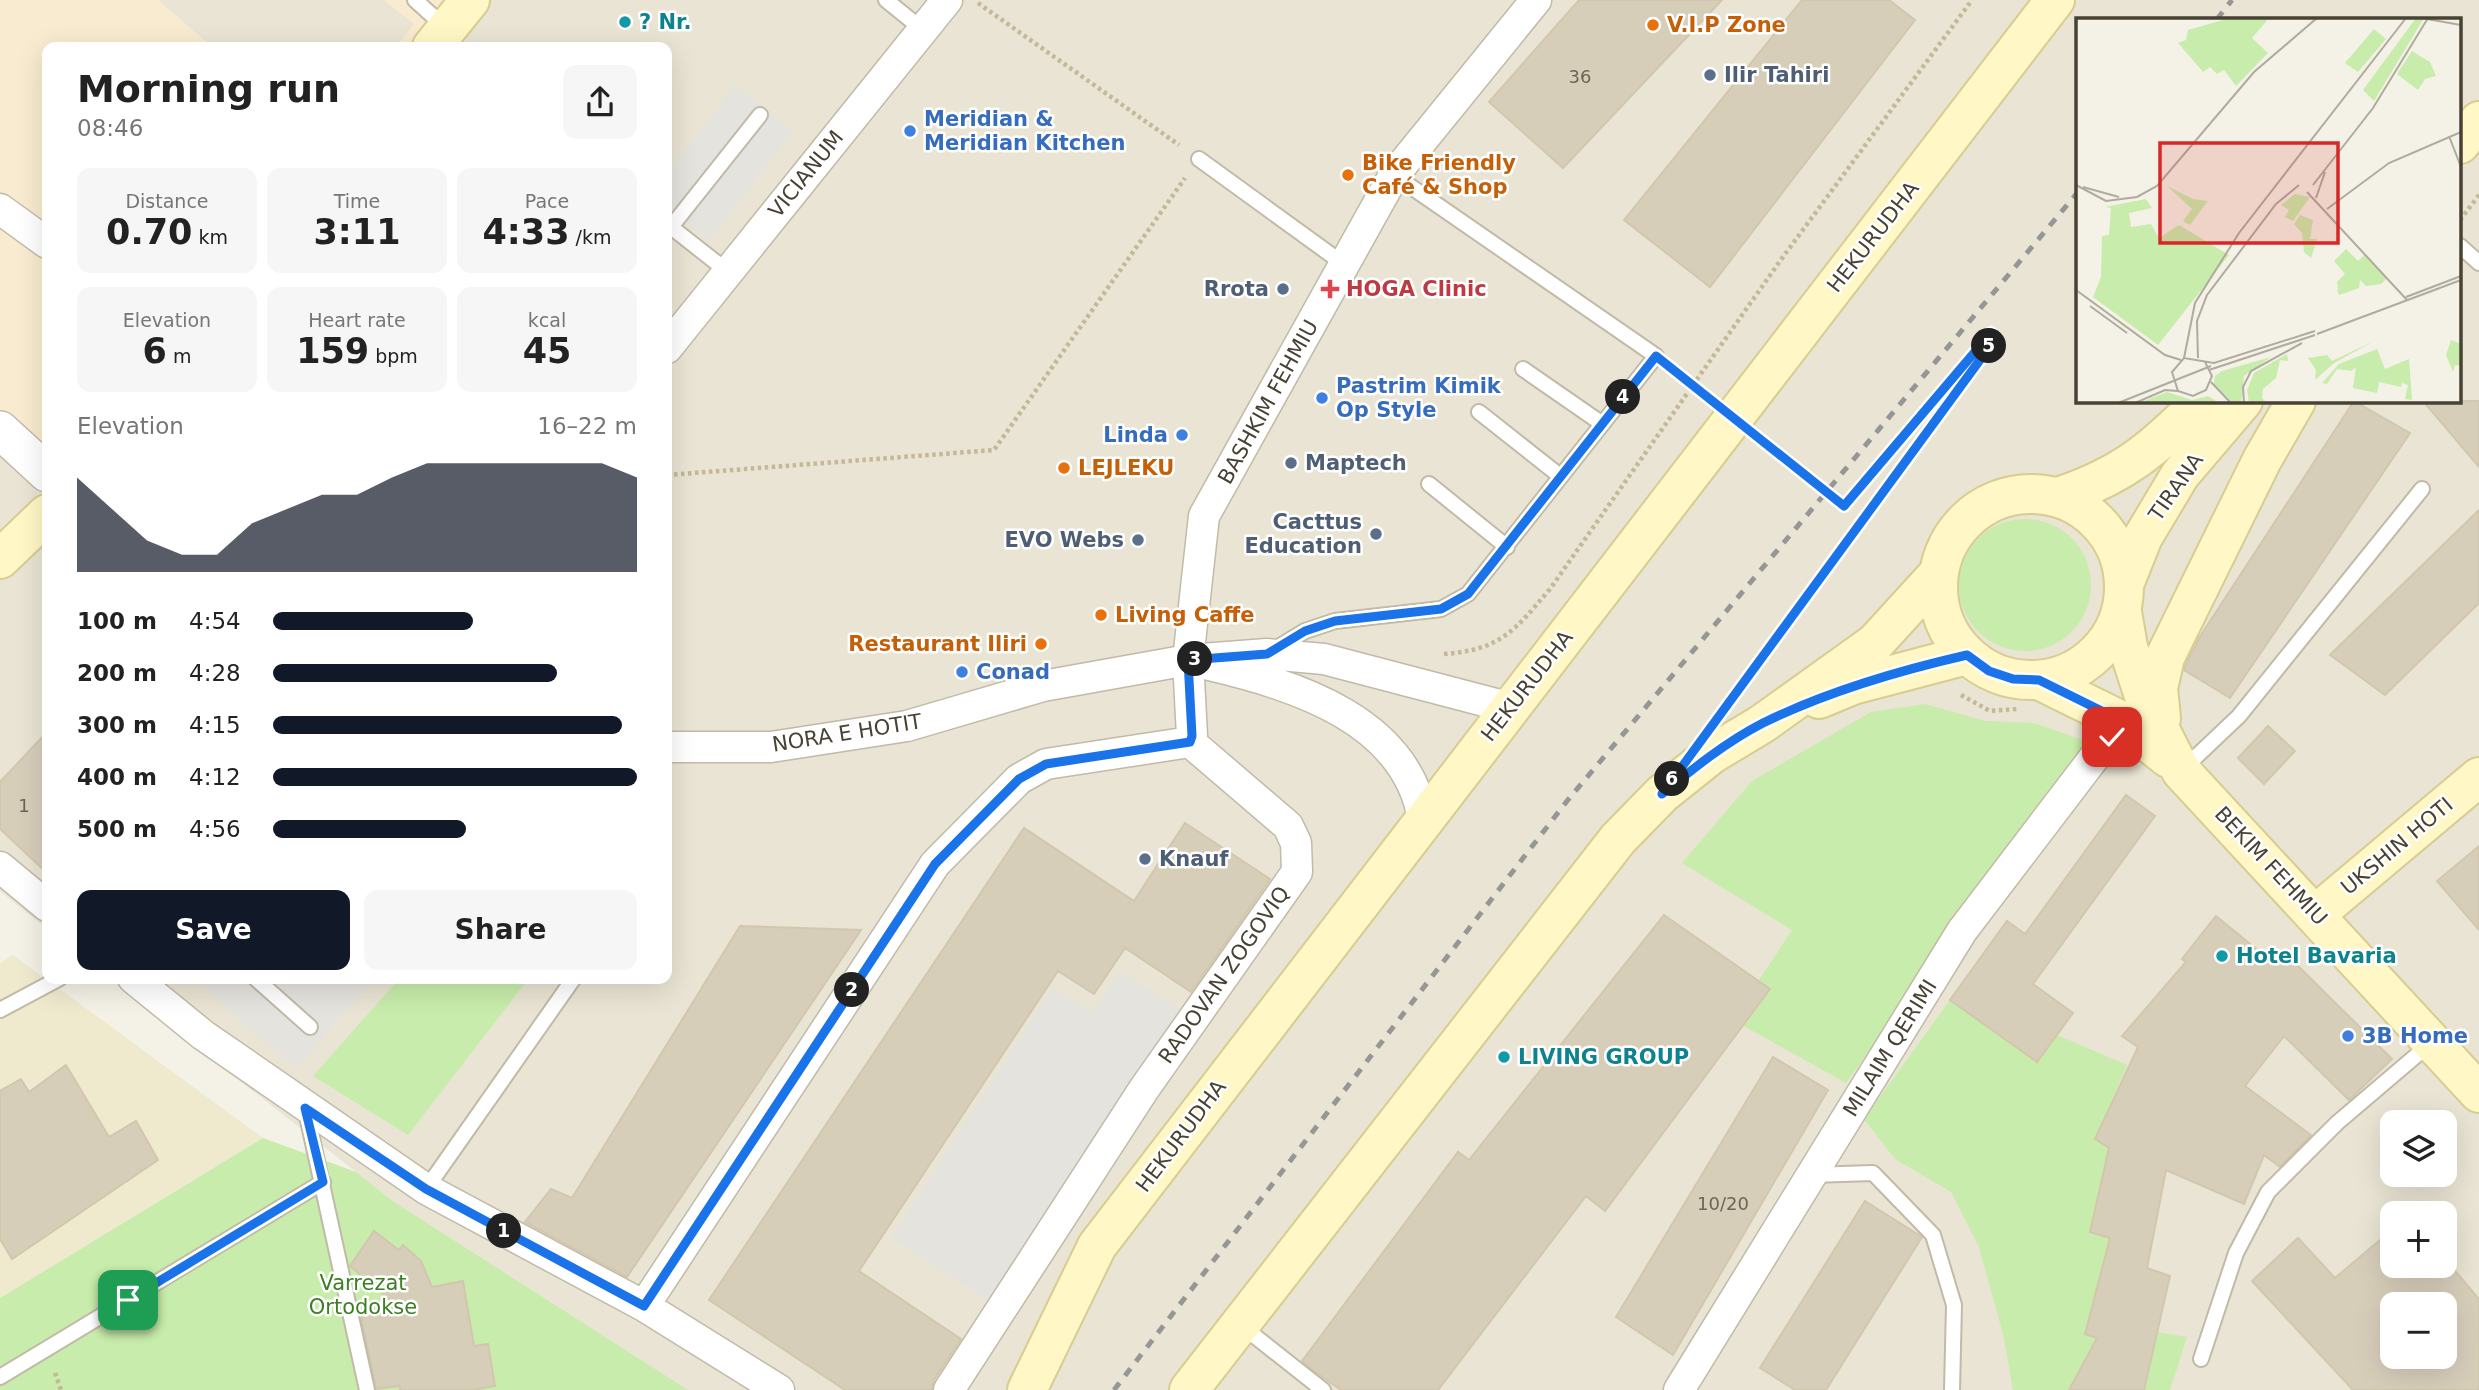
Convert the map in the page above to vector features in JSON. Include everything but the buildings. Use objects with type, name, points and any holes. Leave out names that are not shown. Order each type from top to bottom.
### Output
[{"type":"main road","name":"HEKURUDHA","points":[[1027,1390],[1097,1246],[2055,0]]},
{"type":"main road","points":[[2462,142],[2479,121]]},
{"type":"main road","name":"TIRANA","points":[[2058,497],[2094,485],[2130,465],[2152,450],[2201,402]]},
{"type":"main road","name":"TIRANA","points":[[2123,597],[2143,537],[2180,475],[2242,402]]},
{"type":"main road","points":[[2178,767],[2161,720],[2158,688],[2165,656],[2262,460],[2295,402]]},
{"type":"main road","points":[[2026,493],[2058,497],[2084,509],[2105,529],[2119,554],[2123,597],[2109,640],[2088,663],[2065,674],[2039,680],[2013,679],[1989,671],[1967,655],[1948,630],[1939,606],[1938,574],[1948,543],[1967,518],[1995,500],[2026,493]]},
{"type":"main road","points":[[0,559],[42,519]]},
{"type":"main road","points":[[1189,1390],[1618,839],[1662,794],[1712,754],[1762,724],[1875,643],[1938,574]]},
{"type":"main road","name":"BEKIM FEHMIU","points":[[2123,597],[2128,647],[2146,702],[2178,767]]},
{"type":"main road","points":[[1762,724],[1853,685],[1967,655]]},
{"type":"main road","name":"BEKIM FEHMIU","points":[[2039,680],[2122,721],[2178,767],[2479,1093]]},
{"type":"main road","name":"UKSHIN HOTI","points":[[2316,914],[2479,777]]},
{"type":"street","name":"VICIANUM","points":[[672,342],[947,0]]},
{"type":"street","name":"BASHKIM FEHMIU","points":[[1190,742],[1192,736],[1188,660],[1204,516],[1394,175],[1536,0]]},
{"type":"street","points":[[0,209],[42,239]]},
{"type":"street","points":[[0,430],[42,468]]},
{"type":"street","name":"NORA E HOTIT","points":[[672,747],[771,747],[907,726],[1043,686],[1188,660],[1267,654],[1324,660],[1511,708]]},
{"type":"street","name":"NORA E HOTIT","points":[[1188,660],[1329,703],[1374,734],[1400,764],[1419,795],[1423,819]]},
{"type":"street","name":"MILAIM QERIMI","points":[[1679,1390],[1962,931],[2122,721]]},
{"type":"street","points":[[644,1306],[935,864],[1019,779],[1046,764],[1190,742]]},
{"type":"street","name":"RADOVAN ZOGOVIQ","points":[[949,1390],[1144,1089],[1297,872],[1296,842],[1287,826],[1190,742]]},
{"type":"street","points":[[0,867],[42,902]]},
{"type":"street","points":[[149,986],[203,1035],[305,1108],[426,1189],[644,1306],[779,1390]]},
{"type":"lane","points":[[415,0],[450,25]]},
{"type":"lane","points":[[886,0],[923,30]]},
{"type":"lane","points":[[672,226],[760,115]]},
{"type":"lane","points":[[1199,159],[1345,265]]},
{"type":"lane","points":[[1267,654],[1305,631],[1335,621],[1441,609],[1468,594],[1656,356],[1394,175]]},
{"type":"lane","points":[[672,228],[727,271]]},
{"type":"lane","points":[[2462,248],[2479,263]]},
{"type":"lane","points":[[1523,369],[1601,423]]},
{"type":"lane","points":[[1479,412],[1560,476]]},
{"type":"lane","points":[[1429,484],[1507,547]]},
{"type":"lane","points":[[2178,767],[2239,716],[2422,489]]},
{"type":"lane","points":[[0,1010],[49,984]]},
{"type":"lane","points":[[262,984],[310,1027]]},
{"type":"lane","points":[[426,1189],[570,984]]},
{"type":"lane","points":[[2202,1359],[2236,1253],[2268,1192],[2337,1123],[2432,1042]]},
{"type":"lane","points":[[305,1108],[367,1390]]},
{"type":"lane","points":[[1810,1175],[1873,1173],[1934,1235],[1954,1304],[1952,1390]]},
{"type":"lane","points":[[0,1377],[323,1182]]},
{"type":"lane","points":[[1240,1324],[1323,1390]]},
{"type":"path","points":[[672,475],[994,450],[1199,159],[974,0]]},
{"type":"path","points":[[1444,653],[1474,652],[1500,640],[1518,626],[1550,589],[1692,385],[1972,0]]},
{"type":"path","points":[[2462,218],[2479,195]]},
{"type":"path","points":[[1656,356],[1844,506],[1991,333],[1996,338],[1727,705]]},
{"type":"shaded area","points":[[0,0],[158,0],[206,42],[42,42],[42,468],[0,430]]},
{"type":"shaded area","points":[[158,0],[384,0],[415,24],[400,42],[206,42]]},
{"type":"shaded area","points":[[384,0],[470,0],[436,42],[400,42],[414,24]]},
{"type":"shaded area","points":[[443,0],[2479,0],[2479,1390],[645,1390],[394,1202],[118,984],[672,984],[672,42],[412,42]]},
{"type":"shaded area","points":[[735,86],[793,131],[709,241],[672,212],[672,168]]},
{"type":"shaded area","points":[[0,430],[42,468],[42,925],[0,891]]},
{"type":"shaded area","points":[[13,955],[42,976],[42,984],[53,984],[263,1138],[0,1298],[0,963]]},
{"type":"shaded area","points":[[1120,971],[1181,1010],[993,1303],[891,1238],[1052,988],[1092,1013]]},
{"type":"shaded area","points":[[200,984],[371,984],[296,1068]]},
{"type":"green space","points":[[2025,519],[2050,524],[2072,538],[2086,560],[2091,585],[2086,610],[2072,632],[2050,646],[2025,651],[2000,646],[1978,632],[1964,610],[1959,585],[1964,560],[1978,538],[2000,524]]},
{"type":"green space","points":[[1925,704],[1985,721],[2034,723],[2089,742],[1846,1083],[1733,1020],[1792,930],[1682,863],[1752,781],[1871,712]]},
{"type":"green space","points":[[395,984],[524,984],[408,1135],[313,1076]]},
{"type":"green space","points":[[1950,1000],[2037,1062],[2057,1035],[2127,1065],[2095,1139],[2109,1148],[2090,1232],[2113,1240],[2106,1255],[2085,1334],[2151,1356],[2157,1332],[2187,1337],[2170,1390],[2013,1390],[2004,1338],[1979,1247],[1951,1192],[1895,1159],[1864,1119]]},
{"type":"green space","name":"Varrezat Ortodokse","points":[[263,1138],[356,1172],[394,1202],[688,1390],[0,1390],[0,1298]]},
{"type":"railway","points":[[2218,18],[2232,0]]},
{"type":"railway","points":[[1114,1390],[1567,801],[2076,194]]},
{"type":"place","name":"? Nr.","points":[[625,22]]},
{"type":"place","name":"V.I.P Zone","points":[[1653,25]]},
{"type":"place","name":"Ilir Tahiri","points":[[1710,75]]},
{"type":"place","name":"Meridian & Meridian Kitchen","points":[[910,131]]},
{"type":"place","name":"Bike Friendly Café & Shop","points":[[1348,175]]},
{"type":"place","name":"Rrota","points":[[1283,289]]},
{"type":"place","name":"HOGA Clinic","points":[[1330,289]]},
{"type":"place","name":"Pastrim Kimik Op Style","points":[[1322,398]]},
{"type":"place","name":"Linda","points":[[1182,435]]},
{"type":"place","name":"Maptech","points":[[1291,463]]},
{"type":"place","name":"LEJLEKU","points":[[1064,468]]},
{"type":"place","name":"Cacttus Education","points":[[1376,534]]},
{"type":"place","name":"EVO Webs","points":[[1138,540]]},
{"type":"place","name":"Living Caffe","points":[[1101,615]]},
{"type":"place","name":"Restaurant Iliri","points":[[1041,644]]},
{"type":"place","name":"Conad","points":[[962,672]]},
{"type":"place","name":"Knauf","points":[[1145,859]]},
{"type":"place","name":"Hotel Bavaria","points":[[2222,956]]},
{"type":"place","name":"3B Home","points":[[2348,1036]]},
{"type":"place","name":"LIVING GROUP","points":[[1504,1057]]},
{"type":"route","points":[[128,1300],[323,1182],[305,1108],[426,1189],[644,1306],[935,864],[1019,779],[1046,764],[1190,742],[1192,736],[1188,660],[1267,654],[1305,631],[1335,621],[1441,609],[1468,594],[1656,356],[1844,506],[1991,333],[1996,338],[1662,794],[1712,754],[1762,724],[1853,685],[1967,655],[1989,671],[2013,679],[2039,680],[2122,721],[2112,737]]}]
